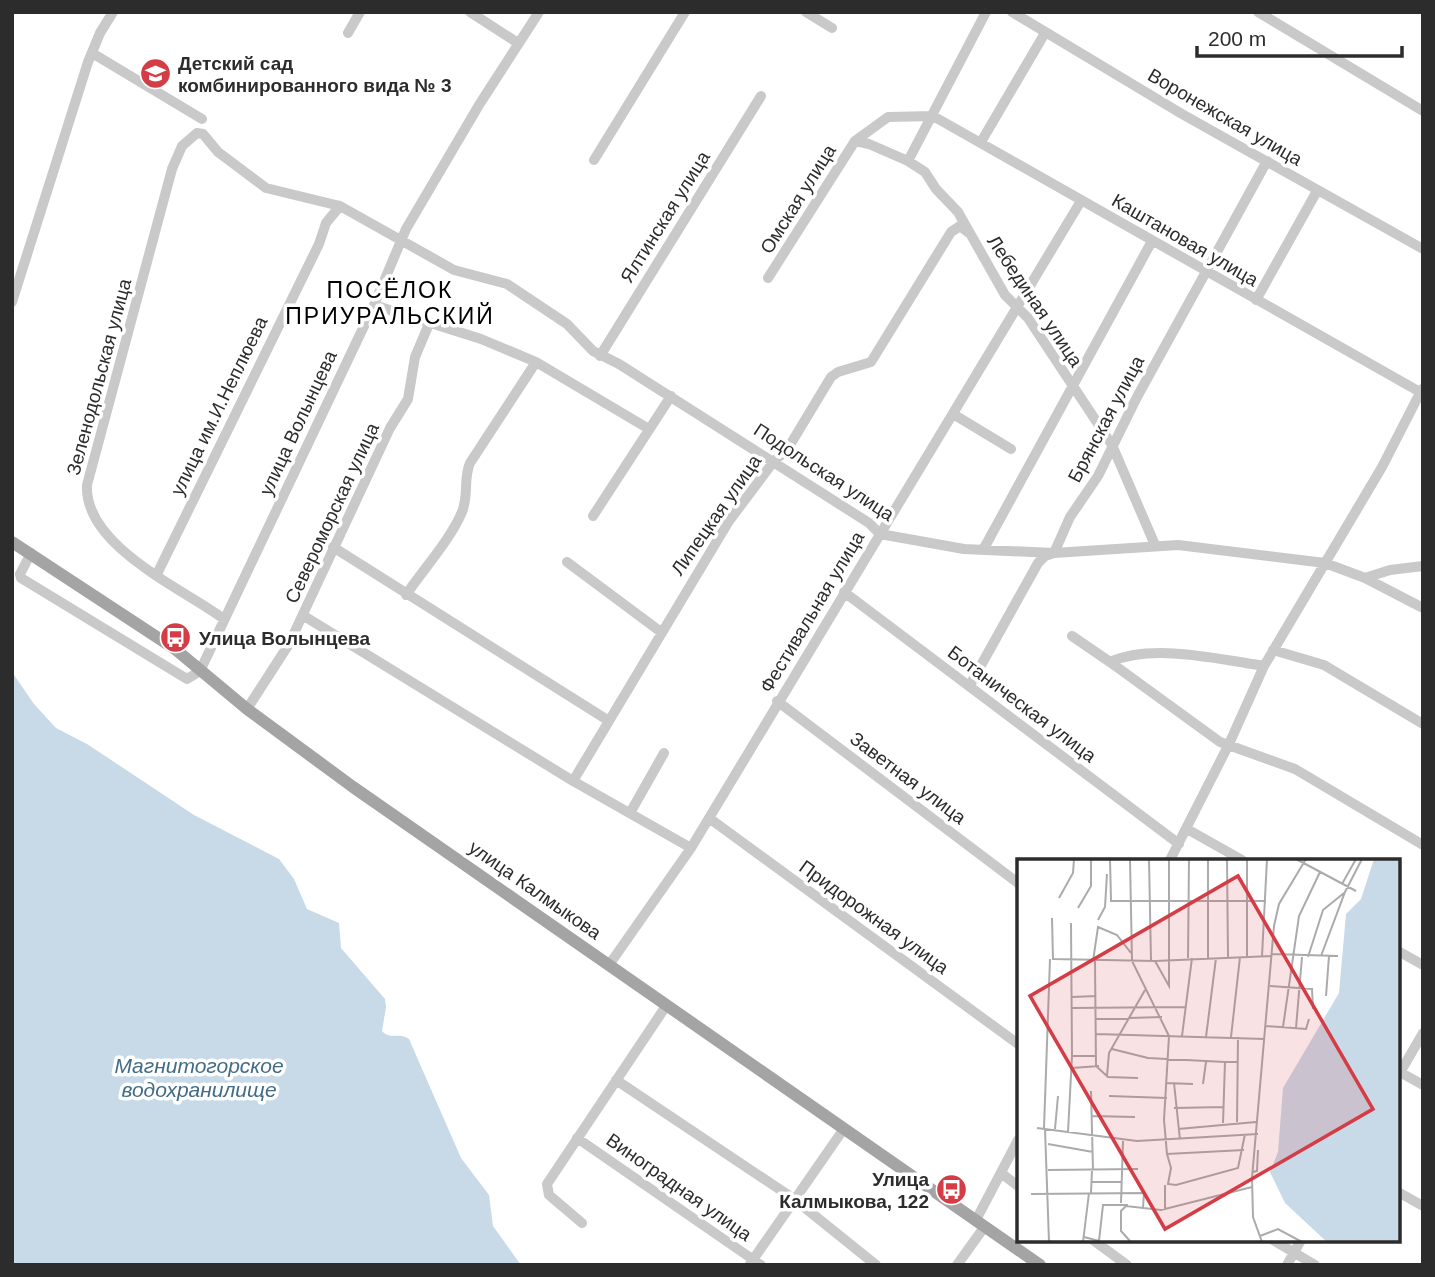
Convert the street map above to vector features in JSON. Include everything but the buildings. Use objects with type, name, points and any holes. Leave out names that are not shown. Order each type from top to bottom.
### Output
[{"type":"main road","name":"улица Калмыкова","points":[[12,541],[145,627],[247,709],[352,787],[1040,1265]]},
{"type":"street","points":[[12,302],[92,53],[113,12]]},
{"type":"street","points":[[348,33],[359,12]]},
{"type":"street","points":[[470,12],[518,43]]},
{"type":"street","name":"улица Волынцева","points":[[200,671],[374,305],[401,241],[440,169],[539,12]]},
{"type":"street","points":[[594,160],[685,12]]},
{"type":"street","points":[[806,12],[832,28]]},
{"type":"street","points":[[908,160],[986,12]]},
{"type":"street","name":"Воронежская улица","points":[[1012,12],[1317,191],[1423,249]]},
{"type":"street","points":[[1258,12],[1423,111]]},
{"type":"street","points":[[981,142],[1045,33]]},
{"type":"street","points":[[92,53],[202,119]]},
{"type":"street","name":"Ялтинская улица","points":[[600,356],[761,96]]},
{"type":"street","name":"Омская улица","points":[[768,278],[855,141],[888,117],[933,116]]},
{"type":"street","name":"Каштановая улица","points":[[933,116],[1256,300],[1422,390]]},
{"type":"street","name":"Зеленодольская улица","points":[[224,619],[125,553],[89,509],[87,485],[172,169],[182,146],[197,133],[208,137],[219,152],[266,188],[340,206]]},
{"type":"street","name":"Лебединая улица","points":[[855,141],[908,160],[925,172],[936,189],[958,212],[996,282],[1017,309],[1028,318],[1048,346],[1071,387],[1112,445],[1155,545]]},
{"type":"street","name":"Брянская улица","points":[[970,685],[1038,563],[1045,556],[1054,553],[1070,517],[1098,476],[1112,445],[1267,161]]},
{"type":"street","points":[[1256,300],[1317,191]]},
{"type":"street","name":"Фестивальная улица","points":[[609,965],[691,848],[777,701],[1081,201]]},
{"type":"street","points":[[340,206],[401,241]]},
{"type":"street","name":"улица им.И.Неплюева","points":[[157,574],[319,244],[326,223],[340,206]]},
{"type":"street","name":"Липецкая улица","points":[[573,781],[729,521],[774,461],[787,450],[835,373],[871,362],[954,229],[960,226],[969,233]]},
{"type":"street","name":"Подольская улица","points":[[401,241],[454,270],[507,284],[567,324],[600,356],[619,364],[774,461],[869,523],[880,534],[983,551],[1054,553],[1155,545],[1207,547],[1325,563],[1365,578],[1423,608]]},
{"type":"street","points":[[983,551],[1152,241]]},
{"type":"street","points":[[374,305],[481,339],[536,362],[649,429]]},
{"type":"street","name":"Североморская улица","points":[[247,709],[281,660],[304,616],[390,428],[408,399],[412,367],[429,324]]},
{"type":"street","points":[[406,595],[454,528],[468,496],[466,477],[470,463],[536,362]]},
{"type":"street","points":[[1171,859],[1229,744],[1264,666],[1382,467],[1422,390]]},
{"type":"street","points":[[593,516],[671,396]]},
{"type":"street","points":[[953,414],[1011,449]]},
{"type":"street","points":[[333,548],[609,721]]},
{"type":"street","points":[[31,554],[20,574],[21,578],[187,680],[200,671]]},
{"type":"street","points":[[567,562],[661,632]]},
{"type":"street","points":[[1365,578],[1390,570],[1423,566]]},
{"type":"street","name":"Ботаническая улица","points":[[844,592],[1179,844]]},
{"type":"street","points":[[304,616],[573,781],[691,848]]},
{"type":"street","points":[[1072,636],[1220,741],[1295,769],[1423,845]]},
{"type":"street","points":[[1273,650],[1324,665],[1423,724]]},
{"type":"street","points":[[1110,662],[1140,655],[1196,656],[1264,666]]},
{"type":"street","name":"Заветная улица","points":[[777,701],[1017,882]]},
{"type":"street","points":[[630,813],[664,753]]},
{"type":"street","name":"Придорожная улица","points":[[709,818],[1017,1043]]},
{"type":"street","points":[[1187,829],[1240,859]]},
{"type":"street","points":[[1400,952],[1423,965]]},
{"type":"street","points":[[582,1223],[552,1198],[547,1184],[666,1006]]},
{"type":"street","points":[[1400,1071],[1423,1033]]},
{"type":"street","points":[[1400,1074],[1423,1085]]},
{"type":"street","points":[[617,1080],[794,1199],[876,1265]]},
{"type":"street","points":[[755,1263],[794,1199],[843,1130]]},
{"type":"street","name":"Виноградная улица","points":[[577,1138],[755,1263]]},
{"type":"street","points":[[957,1265],[980,1223],[1017,1142]]},
{"type":"street","points":[[1001,1173],[1017,1185]]},
{"type":"street","points":[[1400,1193],[1423,1206]]},
{"type":"street","points":[[1096,1242],[1127,1265]]},
{"type":"street","points":[[1276,1242],[1315,1265]]},
{"type":"street","points":[[1287,1265],[1300,1242]]},
{"type":"water","name":"Магнитогорское водохранилище","points":[[12,672],[34,704],[56,728],[87,744],[194,815],[279,859],[294,879],[307,909],[339,923],[341,948],[385,999],[382,1031],[388,1035],[409,1039],[461,1158],[489,1195],[493,1226],[521,1265],[12,1265]]},
{"type":"place","name":"Детский сад комбинированного вида № 3","points":[[155,74]]},
{"type":"place","name":"Улица Волынцева","points":[[176,638]]},
{"type":"place","name":"Улица Калмыкова, 122","points":[[952,1190]]},
{"type":"district","name":"ПОСЁЛОК ПРИУРАЛЬСКИЙ","points":[[390,303]]}]
